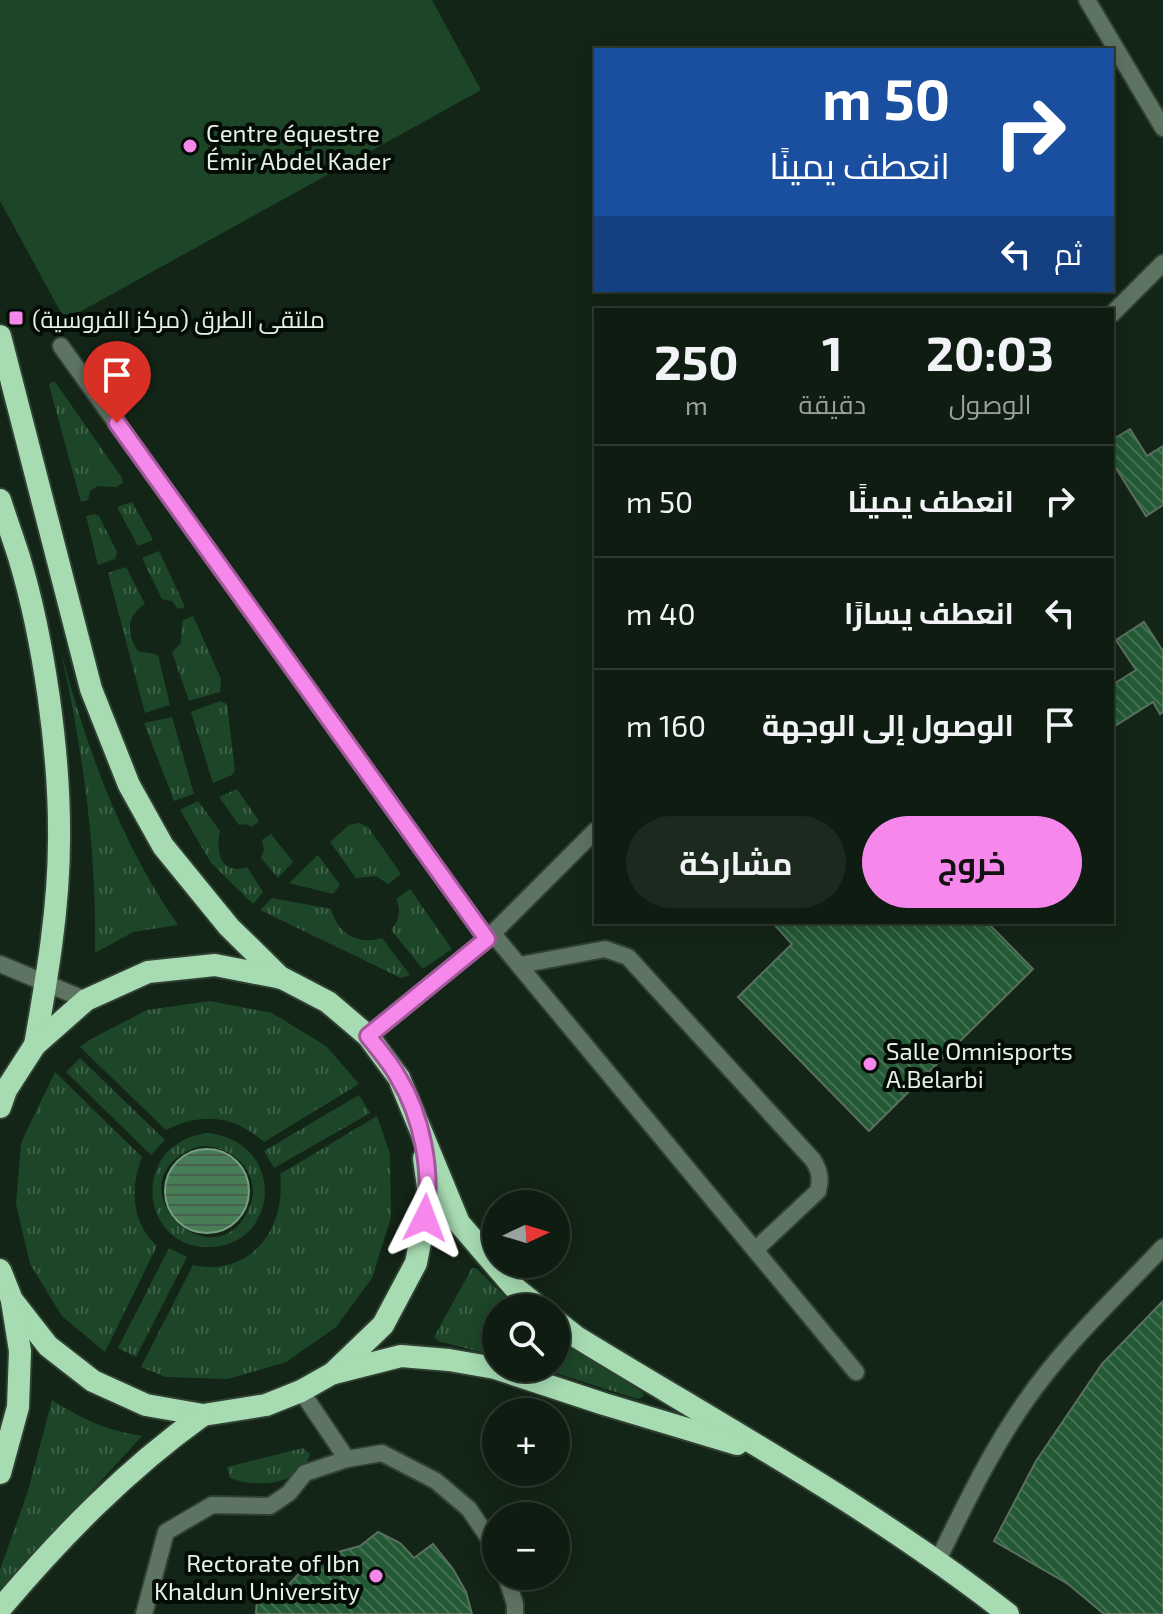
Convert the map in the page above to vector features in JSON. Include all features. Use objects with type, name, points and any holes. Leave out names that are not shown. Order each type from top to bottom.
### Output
[{"type":"highway","points":[[0,336],[91,689],[129,785],[163,846],[229,927],[282,978],[328,1002],[368,1036],[399,1078],[459,1223],[523,1294]]},
{"type":"highway","points":[[0,500],[4,528],[19,558],[43,663],[56,765],[59,840],[55,909],[35,1045]]},
{"type":"highway","points":[[0,1107],[6,1090],[35,1045],[86,1000],[148,972],[215,965],[282,978]]},
{"type":"highway","points":[[12,1300],[48,1346],[93,1381],[146,1405],[203,1415],[266,1405],[301,1391],[333,1373],[383,1325],[416,1263],[429,1195],[420,1126]]},
{"type":"highway","points":[[0,1270],[12,1300],[20,1351],[18,1407],[0,1473]]},
{"type":"highway","points":[[570,1332],[821,1485],[937,1562],[1008,1614]]},
{"type":"highway","points":[[333,1373],[401,1356],[495,1368],[760,1450]]},
{"type":"highway","points":[[0,1609],[57,1542],[157,1448],[203,1415]]},
{"type":"street","points":[[1087,0],[1163,128]]},
{"type":"street","points":[[1114,312],[1163,263]]},
{"type":"street","points":[[61,346],[490,936],[520,965],[856,1372]]},
{"type":"street","points":[[368,1036],[490,936],[594,832]]},
{"type":"street","points":[[520,965],[605,949],[628,957],[813,1160],[819,1169],[818,1191],[755,1250]]},
{"type":"street","points":[[0,964],[86,1000]]},
{"type":"street","points":[[937,1562],[976,1483],[1026,1401],[1076,1340],[1163,1247]]},
{"type":"street","points":[[301,1391],[347,1459]]},
{"type":"street","points":[[144,1614],[166,1532],[212,1505],[270,1506],[289,1493],[305,1473],[347,1459],[382,1453],[436,1481],[469,1509],[482,1528]]},
{"type":"street","points":[[510,1590],[515,1614]]},
{"type":"green space","name":"Centre équestre Émir Abdel Kader","points":[[0,0],[432,0],[481,90],[65,320],[0,201]]},
{"type":"green space","points":[[51,382],[58,386],[123,483],[116,487],[98,486],[90,491],[88,500],[81,502],[49,385]]},
{"type":"green space","points":[[132,502],[153,540],[138,546],[117,507]]},
{"type":"green space","points":[[86,516],[99,516],[117,552],[115,559],[98,565]]},
{"type":"green space","points":[[159,551],[185,607],[178,609],[172,601],[162,599],[142,558]]},
{"type":"green space","points":[[126,567],[145,604],[131,619],[131,638],[138,651],[158,655],[170,705],[145,713],[108,573]]},
{"type":"green space","points":[[193,616],[221,679],[220,692],[189,701],[172,652],[181,643],[182,621]]},
{"type":"green space","points":[[61,652],[94,759],[122,828],[178,925],[133,932],[95,953],[94,878],[87,802]]},
{"type":"green space","points":[[220,701],[227,704],[235,770],[232,775],[213,783],[191,712]]},
{"type":"green space","points":[[172,717],[194,794],[174,801],[144,723]]},
{"type":"green space","points":[[237,789],[259,821],[252,827],[239,825],[219,797]]},
{"type":"green space","points":[[198,801],[220,831],[218,846],[222,860],[231,868],[247,867],[263,892],[253,904],[211,863],[180,810]]},
{"type":"green space","points":[[359,823],[368,827],[401,874],[388,884],[376,876],[356,878],[330,842],[349,825]]},
{"type":"green space","points":[[271,834],[293,862],[278,878],[261,858],[264,850],[262,840]]},
{"type":"green space","points":[[318,855],[340,885],[333,894],[289,883]]},
{"type":"green space","points":[[410,889],[452,949],[423,969],[391,930],[399,915],[396,899]]},
{"type":"green space","points":[[272,898],[331,909],[338,925],[350,936],[364,940],[382,938],[410,975],[401,978],[260,910]]},
{"type":"green space","points":[[210,1001],[272,1013],[326,1046],[359,1084],[264,1142],[241,1126],[217,1119],[192,1120],[166,1130],[80,1047],[147,1010]]},
{"type":"green space","points":[[80,1058],[165,1140],[151,1155],[66,1072]]},
{"type":"green space","points":[[55,1072],[142,1157],[135,1204],[142,1226],[157,1246],[105,1352],[62,1316],[30,1264],[16,1204],[21,1143]]},
{"type":"green space","points":[[359,1095],[370,1113],[274,1168],[264,1151]]},
{"type":"green space","points":[[377,1116],[390,1154],[391,1217],[372,1278],[336,1327],[286,1362],[228,1379],[166,1377],[141,1367],[193,1265],[214,1267],[232,1264],[248,1256],[271,1230],[281,1194],[280,1174]]},
{"type":"green space","points":[[208,1133],[234,1140],[251,1154],[262,1173],[265,1193],[261,1213],[250,1230],[233,1242],[209,1247],[186,1243],[168,1231],[157,1214],[153,1194],[155,1174],[165,1155],[182,1141]],"holes":[[[200,1146],[225,1151],[244,1165],[253,1186],[248,1211],[231,1231],[211,1237],[191,1232],[174,1219],[163,1201],[162,1180],[173,1161]]]},
{"type":"green space","points":[[169,1248],[187,1257],[136,1357],[118,1348]]},
{"type":"green space","points":[[472,1268],[476,1268],[482,1278],[486,1278],[503,1294],[482,1294],[482,1352],[438,1341],[434,1337]]},
{"type":"green space","points":[[570,1346],[643,1393],[644,1396],[638,1399],[570,1378]]},
{"type":"green space","points":[[52,1400],[96,1423],[142,1436],[0,1591],[0,1570],[28,1491]]},
{"type":"green space","points":[[303,1448],[310,1454],[305,1465],[287,1478],[276,1482],[252,1483],[230,1478],[227,1467]]},
{"type":"shaded area","points":[[207,1149],[223,1152],[237,1161],[246,1175],[249,1191],[246,1207],[237,1221],[223,1230],[207,1233],[191,1230],[177,1221],[168,1207],[165,1191],[168,1175],[177,1161],[191,1152]]},
{"type":"building","points":[[1130,429],[1147,456],[1163,446],[1163,505],[1146,516],[1114,465],[1114,439]]},
{"type":"building","points":[[1144,622],[1163,651],[1163,712],[1160,714],[1153,702],[1114,727],[1114,684],[1136,670],[1116,640]]},
{"type":"building","name":"Salle Omnisports A.Belarbi","points":[[774,924],[989,924],[1033,969],[869,1131],[738,997],[792,944]]},
{"type":"building","points":[[1163,1301],[1163,1614],[1104,1614],[1068,1584],[994,1541],[1036,1461],[1102,1364]]},
{"type":"building","name":"Rectorate of Ibn Khaldun University","points":[[378,1532],[400,1543],[414,1558],[433,1544],[466,1592],[472,1614],[256,1614],[257,1599],[271,1603],[273,1589],[284,1590],[306,1566],[331,1554],[360,1546]]},
{"type":"place","name":"Centre équestre Émir Abdel Kader","points":[[190,146]]},
{"type":"place","name":"ملتقى الطرق (مركز الفروسية)","points":[[16,318]]},
{"type":"place","name":"Salle Omnisports A.Belarbi","points":[[870,1064]]},
{"type":"place","name":"Rectorate of Ibn Khaldun University","points":[[376,1576]]},
{"type":"route","points":[[117,423],[487,939],[368,1036],[399,1078],[420,1126],[429,1195],[425,1218]]}]
